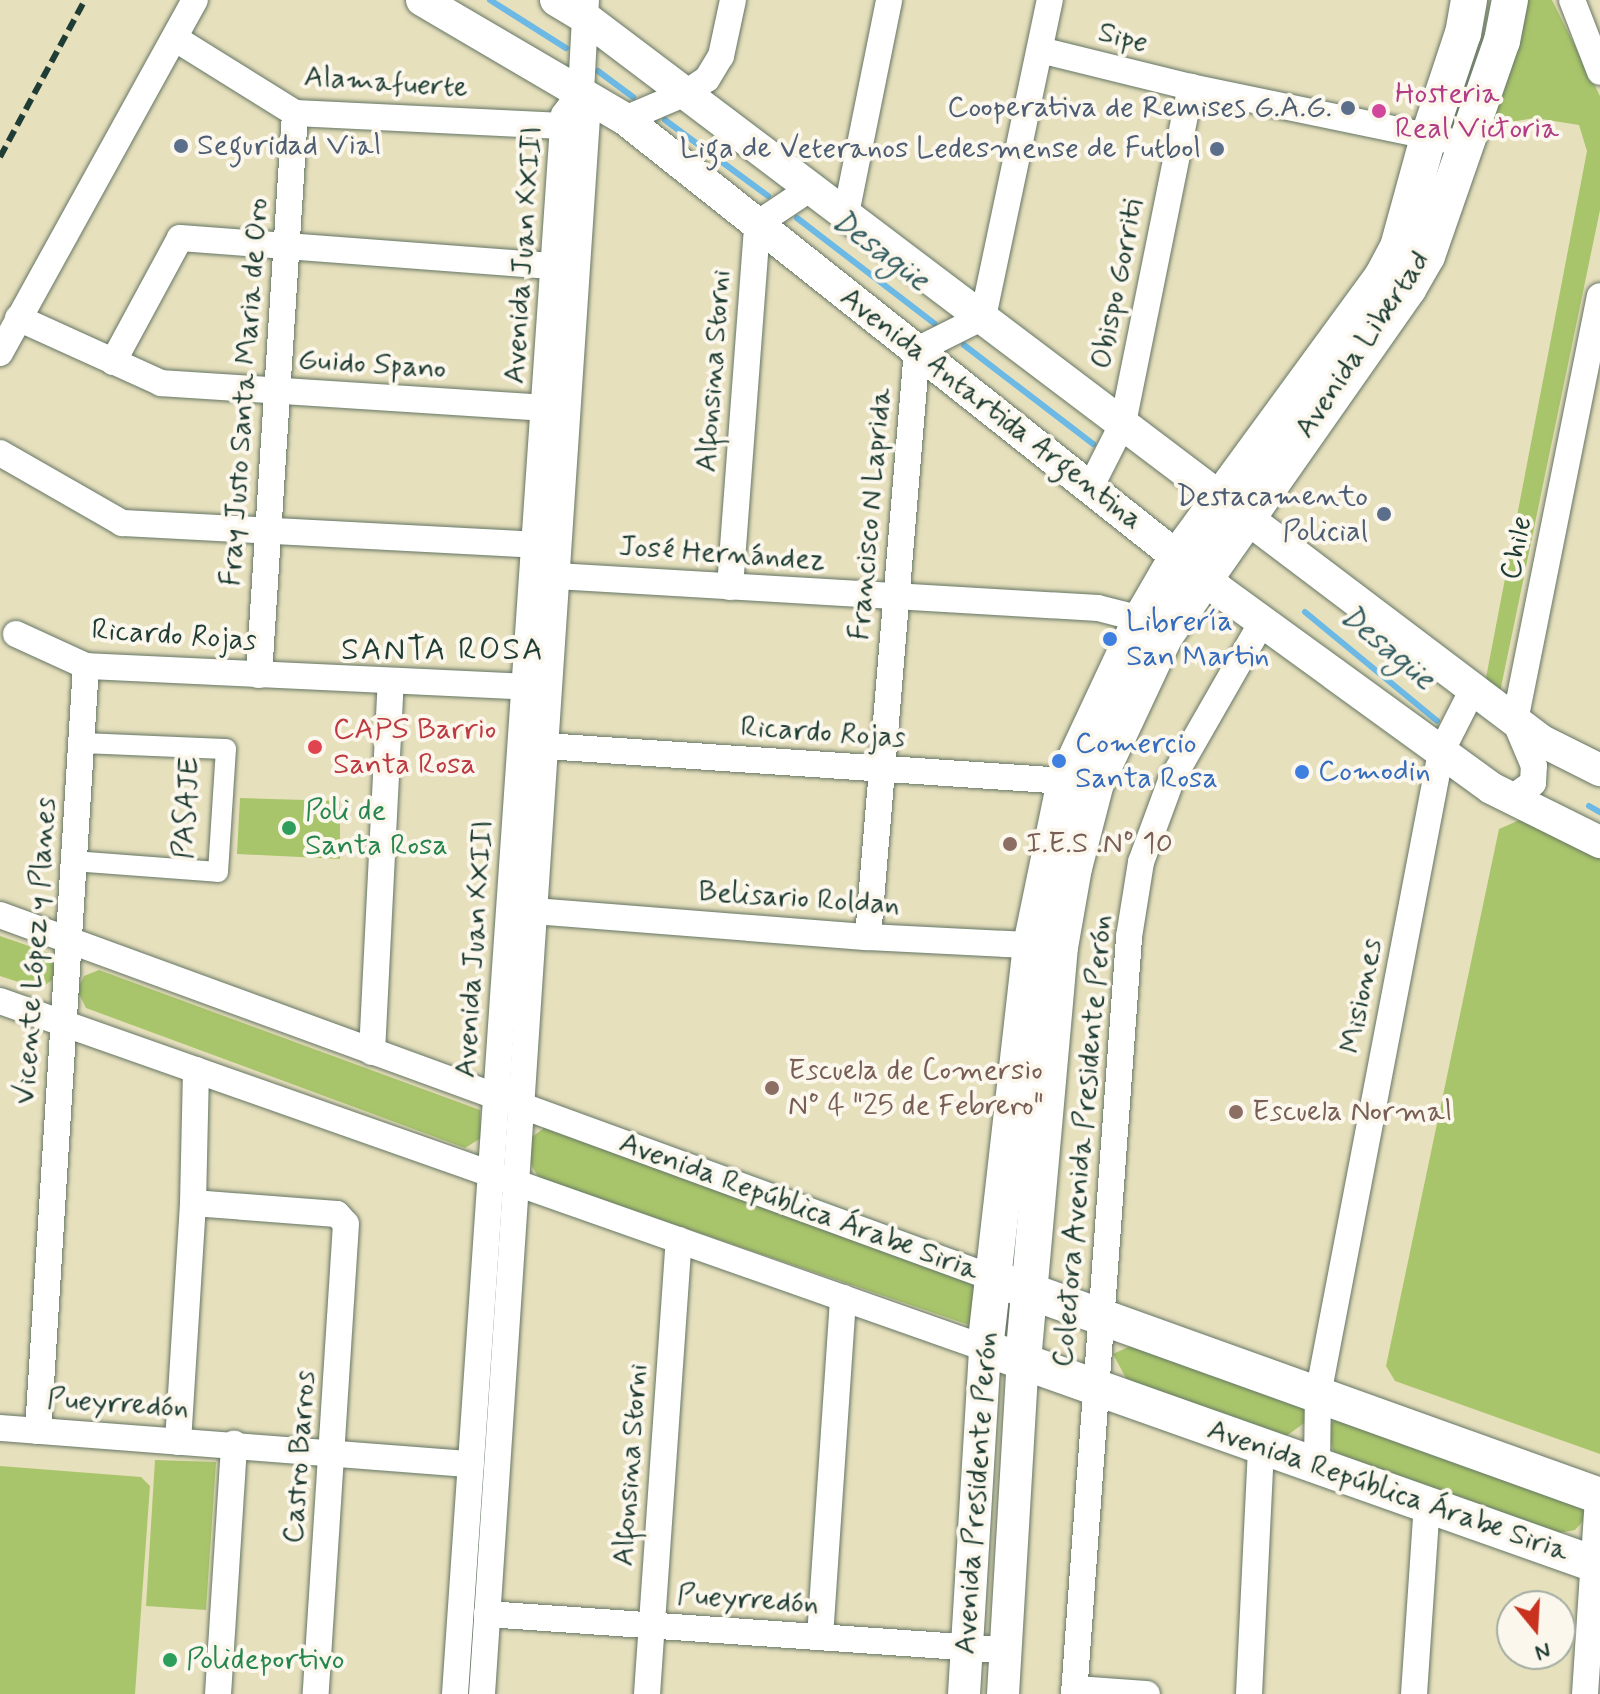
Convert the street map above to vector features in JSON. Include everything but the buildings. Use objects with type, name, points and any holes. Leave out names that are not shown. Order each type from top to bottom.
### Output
[{"type":"main road","name":"Avenida Libertad","points":[[1190,567],[1233,507],[1382,277],[1398,247],[1428,138],[1463,33],[1469,0]]},
{"type":"main road","name":"Avenida Libertad","points":[[1233,507],[1408,289],[1427,256],[1502,41],[1510,0]]},
{"type":"main road","name":"Avenida Presidente Perón","points":[[985,1348],[993,1278],[1045,946],[1080,782],[1153,628],[1190,567]]},
{"type":"main road","name":"Avenida Presidente Perón","points":[[1023,1361],[1045,946]]},
{"type":"main road","name":"Avenida República Árabe Siria","points":[[993,1278],[1599,1496]]},
{"type":"main road","name":"Avenida República Árabe Siria","points":[[985,1348],[1597,1565]]},
{"type":"street","points":[[0,353],[195,0]]},
{"type":"street","name":"Avenida Antartida Argentina","points":[[422,0],[625,119],[1262,622],[1491,788],[1600,842]]},
{"type":"street","points":[[625,119],[686,93],[707,79],[721,56],[733,0]]},
{"type":"street","points":[[846,214],[889,0]]},
{"type":"street","points":[[983,317],[1050,0]]},
{"type":"street","points":[[1572,0],[1600,72]]},
{"type":"street","points":[[575,5],[581,92]]},
{"type":"street","points":[[575,5],[686,93],[1515,721],[1542,741],[1600,770]]},
{"type":"street","name":"Alamafuerte","points":[[176,39],[295,113],[563,126]]},
{"type":"street","name":"Sipe","points":[[1040,50],[1191,87],[1428,138],[1468,143]]},
{"type":"street","name":"Obispo Gorriti","points":[[1090,488],[1123,423],[1191,87]]},
{"type":"street","name":"Avenida Juan XXIII","points":[[455,1694],[471,1464],[509,1102],[526,687],[563,126],[564,115],[581,92]]},
{"type":"street","name":"Avenida Juan XXIII","points":[[509,1102],[534,911],[587,119],[581,92]]},
{"type":"street","name":"Fray Justo Santa Maria de Oro","points":[[259,675],[295,113]]},
{"type":"street","points":[[757,224],[811,188]]},
{"type":"street","name":"Alfonsina Storni","points":[[730,587],[757,224]]},
{"type":"street","points":[[113,362],[180,238],[555,266]]},
{"type":"street","name":"Chile","points":[[1515,721],[1600,296]]},
{"type":"street","name":"Francisco N Laprida","points":[[868,937],[917,350],[983,317]]},
{"type":"street","name":"Guido Spano","points":[[18,318],[161,383],[545,408]]},
{"type":"street","points":[[0,453],[122,523],[536,545]]},
{"type":"street","name":"José Hernández","points":[[556,576],[1098,608],[1153,628]]},
{"type":"street","name":"Colectora Avenida Presidente Perón","points":[[1075,1691],[1129,937],[1141,862],[1171,781],[1262,622]]},
{"type":"street","name":"Ricardo Rojas","points":[[16,634],[86,666],[526,687]]},
{"type":"street","name":"Vicente López y Planes","points":[[38,1431],[86,666]]},
{"type":"street","points":[[372,1052],[391,681]]},
{"type":"street","name":"Misiones","points":[[1317,1465],[1318,1395],[1441,752],[1473,689]]},
{"type":"street","points":[[1512,798],[1533,783],[1534,766],[1515,721]]},
{"type":"street","name":"PASAJE","points":[[73,861],[218,872],[226,749],[81,743]]},
{"type":"street","name":"Ricardo Rojas","points":[[545,746],[1080,782]]},
{"type":"street","name":"Belisario Roldan","points":[[534,911],[868,937],[1045,946]]},
{"type":"street","name":"Avenida República Árabe Siria","points":[[0,915],[993,1278]]},
{"type":"street","name":"Avenida República Árabe Siria","points":[[0,1001],[985,1348]]},
{"type":"street","points":[[178,1442],[193,1203],[196,1070]]},
{"type":"street","name":"Avenida Juan XXIII","points":[[482,1694],[503,1178]]},
{"type":"street","name":"Castro Barros","points":[[193,1203],[337,1214],[346,1224],[316,1694]]},
{"type":"street","name":"Alfonsina Storni","points":[[647,1694],[679,1240]]},
{"type":"street","points":[[820,1637],[843,1298]]},
{"type":"street","name":"Avenida Presidente Perón","points":[[964,1694],[985,1348]]},
{"type":"street","name":"Avenida Presidente Perón","points":[[1003,1694],[1023,1361]]},
{"type":"street","name":"Pueyrredón","points":[[0,1428],[471,1464]]},
{"type":"street","points":[[218,1694],[234,1444]]},
{"type":"street","points":[[1249,1694],[1261,1446]]},
{"type":"street","points":[[1585,1694],[1597,1565],[1599,1496]]},
{"type":"street","points":[[1414,1694],[1427,1505]]},
{"type":"street","name":"Pueyrredón","points":[[487,1614],[1005,1650]]},
{"type":"street","points":[[1075,1691],[1147,1694]]},
{"type":"green space","points":[[1518,0],[1552,0],[1600,96],[1600,210],[1500,692],[1485,683],[1587,151],[1579,125],[1535,118],[1491,125]]},
{"type":"green space","name":"Poli de Santa Rosa","points":[[240,798],[340,801],[340,859],[237,854]]},
{"type":"green space","points":[[1522,819],[1600,858],[1600,1454],[1395,1381],[1386,1366],[1499,829]]},
{"type":"green space","points":[[0,936],[49,953],[56,967],[52,980],[40,989],[0,976]]},
{"type":"green space","points":[[99,970],[480,1110],[481,1138],[465,1148],[86,1008],[77,990],[84,976]]},
{"type":"green space","points":[[544,1128],[982,1286],[975,1327],[539,1178],[527,1158],[528,1140]]},
{"type":"green space","points":[[1137,1343],[1306,1408],[1307,1421],[1285,1437],[1128,1382],[1113,1354]]},
{"type":"green space","points":[[1343,1413],[1584,1507],[1583,1521],[1575,1530],[1559,1533],[1334,1452],[1326,1428]]},
{"type":"green space","points":[[155,1460],[216,1462],[206,1610],[146,1606]]},
{"type":"green space","points":[[0,1466],[141,1477],[150,1486],[135,1694],[0,1694]]},
{"type":"waterway","name":"Desagüe","points":[[490,0],[566,48]]},
{"type":"waterway","name":"Desagüe","points":[[598,71],[633,97]]},
{"type":"waterway","name":"Desagüe","points":[[665,120],[768,196]]},
{"type":"waterway","name":"Desagüe","points":[[797,218],[934,323]]},
{"type":"waterway","name":"Desagüe","points":[[964,345],[1093,444]]},
{"type":"waterway","name":"Desagüe","points":[[1305,612],[1437,721]]},
{"type":"waterway","name":"Desagüe","points":[[1589,806],[1600,812]]},
{"type":"railway","points":[[0,157],[85,0]]},
{"type":"place","name":"Cooperativa de Remises G.A.G.","points":[[1348,108]]},
{"type":"place","name":"Hosteria Real Victoria","points":[[1379,111]]},
{"type":"place","name":"Seguridad Vial","points":[[181,146]]},
{"type":"place","name":"Liga de Veteranos Ledesmense de Futbol","points":[[1217,149]]},
{"type":"place","name":"Destacamento Policial","points":[[1384,514]]},
{"type":"place","name":"Librería San Martin","points":[[1110,639]]},
{"type":"place","name":"CAPS Barrio Santa Rosa","points":[[315,747]]},
{"type":"place","name":"Comercio Santa Rosa","points":[[1059,761]]},
{"type":"place","name":"Comodin","points":[[1302,772]]},
{"type":"place","name":"Poli de Santa Rosa","points":[[289,828]]},
{"type":"place","name":"I.E.S .Nº 10","points":[[1010,844]]},
{"type":"place","name":"Escuela de Comersio Nº 4 \"25 de Febrero\"","points":[[772,1088]]},
{"type":"place","name":"Escuela Normal","points":[[1236,1112]]},
{"type":"place","name":"Polideportivo","points":[[170,1660]]},
{"type":"district","name":"SANTA ROSA","points":[[443,650]]}]
